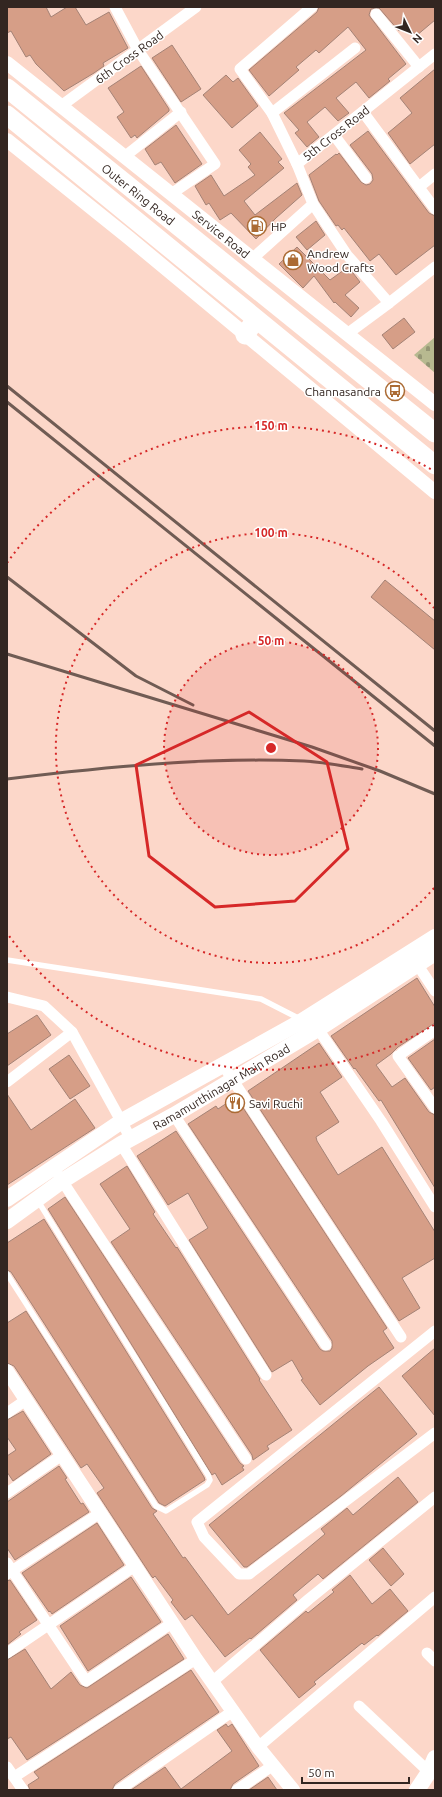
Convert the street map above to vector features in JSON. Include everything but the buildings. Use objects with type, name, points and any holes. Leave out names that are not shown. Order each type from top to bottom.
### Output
[{"type":"highway","name":"Outer Ring Road","points":[[7,88],[435,433]]},
{"type":"highway","name":"Outer Ring Road","points":[[7,115],[435,465]]},
{"type":"highway","points":[[245,334],[256,319]]},
{"type":"main road","name":"Ramamurthinagar Main Road","points":[[7,1221],[62,1181],[233,1080],[435,937]]},
{"type":"main road","name":"Ramamurthinagar Main Road","points":[[7,1199],[122,1122],[223,1065],[310,1025],[435,953]]},
{"type":"main road","points":[[417,1790],[432,1765]]},
{"type":"street","points":[[115,7],[138,50],[215,164],[171,194]]},
{"type":"street","name":"6th Cross Road","points":[[61,106],[196,7]]},
{"type":"street","points":[[298,164],[272,113],[240,69],[312,7]]},
{"type":"street","points":[[376,14],[419,67]]},
{"type":"street","points":[[272,113],[356,48]]},
{"type":"street","name":"5th Cross Road","points":[[389,303],[347,255],[313,204],[298,164],[435,54]]},
{"type":"street","name":"Service Road","points":[[7,63],[435,404]]},
{"type":"street","points":[[124,157],[181,112]]},
{"type":"street","points":[[363,112],[435,209]]},
{"type":"street","points":[[334,135],[366,178]]},
{"type":"street","points":[[7,140],[123,233],[435,492]]},
{"type":"street","points":[[419,187],[435,174]]},
{"type":"street","points":[[252,259],[313,204]]},
{"type":"street","points":[[347,334],[435,267]]},
{"type":"street","points":[[417,964],[435,991]]},
{"type":"street","points":[[7,997],[44,1006],[72,1032],[122,1122],[126,1142],[266,1375]]},
{"type":"street","points":[[310,1025],[381,1122],[435,1207]]},
{"type":"street","points":[[435,1030],[400,1055],[431,1095],[435,1108]]},
{"type":"street","points":[[7,1082],[72,1032]]},
{"type":"street","points":[[223,1065],[401,1337]]},
{"type":"street","points":[[174,1115],[326,1345]]},
{"type":"street","points":[[54,1167],[246,1459]]},
{"type":"street","points":[[435,1331],[197,1522],[204,1537],[239,1574],[249,1574],[435,1433]]},
{"type":"street","points":[[7,1371],[196,1659],[272,1766],[293,1790]]},
{"type":"street","points":[[7,1413],[26,1400]]},
{"type":"street","points":[[7,1493],[62,1455]]},
{"type":"street","points":[[212,1682],[309,1599],[435,1497]]},
{"type":"street","points":[[100,1513],[9,1569],[49,1625],[86,1681],[172,1623]]},
{"type":"street","points":[[7,1653],[135,1566]]},
{"type":"street","points":[[258,1747],[435,1597]]},
{"type":"street","points":[[14,1778],[196,1659]]},
{"type":"street","points":[[359,1706],[432,1765]]},
{"type":"street","points":[[119,1790],[233,1711]]},
{"type":"street","points":[[237,1790],[272,1766]]},
{"type":"street","points":[[7,1767],[23,1790]]},
{"type":"lane","points":[[7,960],[260,999],[310,1025]]},
{"type":"lane","points":[[7,1274],[156,1506],[166,1510],[207,1484],[210,1480],[208,1475],[37,1199]]},
{"type":"highlighted area","points":[[249,712],[327,762],[348,849],[295,901],[215,907],[149,856],[136,765]]},
{"type":"green space","points":[[435,337],[435,373],[414,355]]},
{"type":"railway","points":[[7,386],[435,731]]},
{"type":"railway","points":[[7,402],[435,746]]},
{"type":"railway","points":[[7,577],[136,676],[193,705]]},
{"type":"railway","points":[[7,654],[312,747],[380,771],[435,794]]},
{"type":"railway","points":[[7,779],[118,767],[230,760],[304,761],[362,769]]},
{"type":"place","name":"HP","points":[[257,226]]},
{"type":"place","name":"Andrew Wood Crafts","points":[[293,260]]},
{"type":"place","name":"Channasandra","points":[[395,391]]},
{"type":"place","name":"Savi Ruchi","points":[[235,1103]]}]
